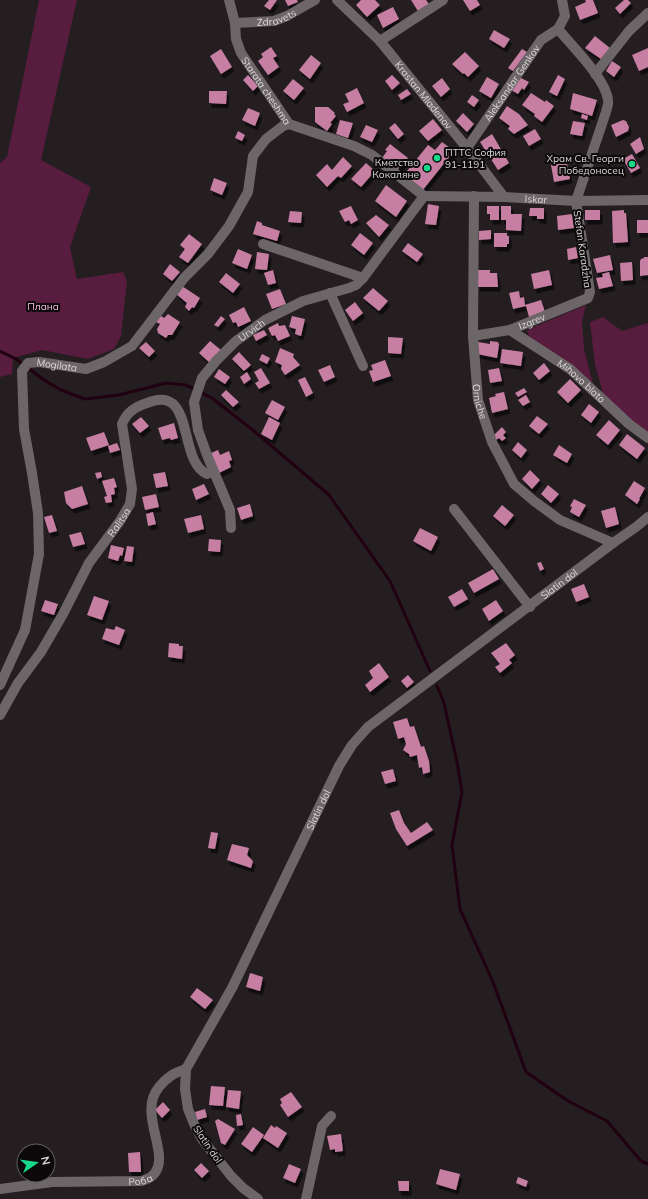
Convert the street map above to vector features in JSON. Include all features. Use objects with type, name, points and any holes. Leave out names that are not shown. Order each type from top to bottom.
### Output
[{"type":"street","name":"Starata cheshma","points":[[229,0],[235,23],[236,39],[241,53],[289,124],[354,146],[372,154],[424,196]]},
{"type":"street","name":"Zdravets","points":[[235,23],[274,21],[287,16],[314,0]]},
{"type":"street","name":"Krastan Mladenov","points":[[337,0],[380,41],[467,148],[504,197]]},
{"type":"street","points":[[380,41],[443,0]]},
{"type":"street","points":[[558,29],[565,16],[562,0]]},
{"type":"street","points":[[595,74],[629,31],[648,13]]},
{"type":"street","name":"Stefan Karadzha","points":[[558,29],[595,74],[605,89],[608,100],[606,112],[576,201],[590,292],[588,298]]},
{"type":"street","name":"Aleksandar Genkov","points":[[467,148],[542,40],[558,29]]},
{"type":"street","name":"Mogilata","points":[[0,685],[25,630],[39,554],[38,513],[24,429],[22,371],[28,363],[39,362],[86,368],[104,362],[132,346],[184,278],[208,254],[229,226],[248,192],[253,156],[266,139],[283,126],[289,124]]},
{"type":"street","name":"Iskar","points":[[424,196],[474,196],[576,201],[648,200]]},
{"type":"street","name":"Urvich","points":[[231,528],[230,510],[213,471],[198,430],[194,402],[202,378],[236,341],[265,320],[304,300],[356,285],[363,278],[424,196]]},
{"type":"street","name":"Orniche","points":[[474,196],[473,336],[478,400],[492,442],[514,484],[534,501],[560,520],[612,543]]},
{"type":"street","points":[[263,244],[363,278]]},
{"type":"street","points":[[330,293],[364,366]]},
{"type":"street","name":"Izgrev","points":[[473,336],[510,330],[588,298]]},
{"type":"street","name":"Mihovo blato","points":[[510,330],[570,369],[629,424],[648,438]]},
{"type":"street","name":"Ralitsa","points":[[0,715],[18,684],[41,652],[63,614],[89,563],[120,521],[130,504],[132,489],[122,424],[125,417],[134,408],[153,400],[162,399],[172,403],[180,412],[196,463],[202,471],[207,474],[213,471]]},
{"type":"street","points":[[454,509],[530,607]]},
{"type":"street","name":"Slatin dol","points":[[258,1199],[243,1188],[231,1176],[202,1139],[188,1109],[185,1089],[186,1069],[232,988],[339,766],[352,745],[368,727],[648,517]]},
{"type":"street","name":"Роба","points":[[0,1189],[52,1182],[141,1181],[152,1177],[159,1167],[160,1154],[153,1127],[150,1103],[155,1091],[164,1080],[174,1073],[186,1069]]},
{"type":"street","points":[[306,1199],[322,1126],[331,1116]]},
{"type":"green space","name":"Плана","points":[[39,0],[77,0],[41,160],[91,187],[70,247],[77,279],[123,272],[127,281],[121,336],[114,349],[88,359],[42,350],[13,358],[12,374],[0,377],[0,163],[7,157]]},
{"type":"green space","points":[[586,305],[582,321],[584,349],[594,388],[530,340],[527,330]]},
{"type":"green space","points":[[603,317],[622,331],[648,323],[648,435],[604,397],[595,365],[590,322]]},
{"type":"building","points":[[269,0],[277,0],[270,10],[264,6]]},
{"type":"building","points":[[285,0],[297,0],[298,2],[288,6]]},
{"type":"building","points":[[361,0],[375,0],[380,5],[367,17],[356,5]]},
{"type":"building","points":[[411,0],[426,0],[429,4],[418,11]]},
{"type":"building","points":[[463,0],[477,0],[480,5],[470,11]]},
{"type":"building","points":[[585,0],[593,0],[598,13],[580,20],[575,7],[586,2]]},
{"type":"building","points":[[624,0],[628,0],[631,3],[620,14],[615,8]]},
{"type":"building","points":[[393,7],[399,19],[383,28],[377,15]]},
{"type":"building","points":[[494,30],[510,39],[504,48],[489,39]]},
{"type":"building","points":[[595,36],[610,48],[601,59],[585,48]]},
{"type":"building","points":[[271,47],[277,56],[273,58],[279,67],[268,75],[258,61],[263,57],[261,54]]},
{"type":"building","points":[[648,48],[648,67],[639,71],[632,55]]},
{"type":"building","points":[[221,49],[232,67],[221,74],[210,56]]},
{"type":"building","points":[[522,49],[527,52],[513,71],[508,68]]},
{"type":"building","points":[[465,52],[479,66],[468,77],[452,64]]},
{"type":"building","points":[[311,55],[321,63],[310,79],[299,70]]},
{"type":"building","points":[[612,61],[621,67],[614,77],[606,71]]},
{"type":"building","points":[[248,75],[258,86],[253,91],[243,80]]},
{"type":"building","points":[[392,75],[400,83],[392,90],[385,81]]},
{"type":"building","points":[[558,75],[565,79],[557,96],[549,92]]},
{"type":"building","points":[[487,77],[499,84],[491,98],[479,91]]},
{"type":"building","points":[[519,77],[529,82],[524,90],[522,88],[518,94],[511,90]]},
{"type":"building","points":[[442,78],[450,89],[441,97],[432,86]]},
{"type":"building","points":[[293,79],[304,88],[294,100],[283,91]]},
{"type":"building","points":[[357,88],[364,103],[347,112],[343,104],[349,102],[345,94]]},
{"type":"building","points":[[407,89],[411,94],[401,100],[398,95]]},
{"type":"building","points":[[209,91],[227,91],[226,104],[209,103]]},
{"type":"building","points":[[531,93],[545,102],[546,100],[554,106],[542,122],[534,116],[535,114],[522,105]]},
{"type":"building","points":[[573,93],[597,100],[592,116],[570,109]]},
{"type":"building","points":[[472,95],[479,100],[474,107],[467,102]]},
{"type":"building","points":[[507,106],[519,114],[528,125],[514,134],[508,129],[510,126],[499,118]]},
{"type":"building","points":[[315,107],[328,107],[335,113],[334,114],[336,116],[330,123],[332,124],[327,131],[315,122]]},
{"type":"building","points":[[248,108],[260,113],[255,126],[242,120]]},
{"type":"building","points":[[463,113],[474,124],[467,132],[456,121]]},
{"type":"building","points":[[582,114],[588,116],[587,120],[581,118]]},
{"type":"building","points":[[433,119],[442,130],[428,141],[419,131]]},
{"type":"building","points":[[340,120],[353,123],[348,138],[336,134]]},
{"type":"building","points":[[623,120],[626,121],[629,127],[628,131],[616,137],[611,125]]},
{"type":"building","points":[[573,121],[585,123],[582,136],[570,134]]},
{"type":"building","points":[[395,123],[404,134],[398,139],[389,128]]},
{"type":"building","points":[[366,125],[378,130],[372,142],[360,137]]},
{"type":"building","points":[[535,129],[541,139],[529,146],[523,136]]},
{"type":"building","points":[[238,131],[245,135],[242,141],[235,138]]},
{"type":"building","points":[[492,134],[509,163],[498,170],[480,142]]},
{"type":"building","points":[[640,137],[644,149],[636,154],[630,144]]},
{"type":"building","points":[[442,142],[454,151],[422,191],[403,176],[428,145],[435,150]]},
{"type":"building","points":[[390,144],[408,158],[397,170],[382,158],[387,151],[385,150]]},
{"type":"building","name":"Храм Св. Георги Победоносец","points":[[632,154],[640,168],[631,173],[623,159]]},
{"type":"building","points":[[343,157],[352,166],[341,178],[338,176],[327,187],[316,175],[327,164],[332,170]]},
{"type":"building","points":[[366,163],[375,171],[361,187],[351,179]]},
{"type":"building","points":[[567,163],[570,179],[554,182],[551,165]]},
{"type":"building","points":[[214,178],[227,183],[222,195],[210,190]]},
{"type":"building","points":[[386,185],[407,201],[396,217],[375,201]]},
{"type":"building","points":[[428,204],[439,206],[436,225],[425,224]]},
{"type":"building","points":[[351,206],[358,220],[351,224],[349,220],[345,222],[339,211]]},
{"type":"building","points":[[487,206],[499,206],[499,220],[490,220],[490,214],[487,214]]},
{"type":"building","points":[[501,206],[511,206],[511,214],[522,214],[521,231],[506,230],[506,220],[501,220]]},
{"type":"building","points":[[530,208],[544,208],[544,219],[537,219],[537,216],[529,216]]},
{"type":"building","points":[[585,210],[600,210],[600,220],[585,220]]},
{"type":"building","points":[[624,210],[624,213],[626,213],[628,242],[613,243],[612,211]]},
{"type":"building","points":[[290,211],[302,212],[301,223],[288,222]]},
{"type":"building","points":[[572,214],[574,228],[558,230],[557,216]]},
{"type":"building","points":[[376,215],[389,225],[379,237],[366,223]]},
{"type":"building","points":[[637,220],[648,220],[648,233],[637,233]]},
{"type":"building","points":[[257,221],[262,223],[262,225],[280,231],[277,241],[253,234]]},
{"type":"building","points":[[491,230],[491,239],[479,240],[479,231]]},
{"type":"building","points":[[360,233],[373,243],[364,255],[351,245]]},
{"type":"building","points":[[494,233],[507,233],[507,236],[509,236],[509,244],[507,244],[507,247],[494,247]]},
{"type":"building","points":[[189,234],[202,244],[188,263],[179,257],[185,249],[180,245]]},
{"type":"building","points":[[408,243],[423,254],[417,262],[402,251]]},
{"type":"building","points":[[576,247],[578,258],[568,260],[567,249]]},
{"type":"building","points":[[238,249],[252,255],[247,269],[232,263]]},
{"type":"building","points":[[257,252],[269,254],[267,270],[255,269]]},
{"type":"building","points":[[610,255],[613,270],[597,273],[593,259]]},
{"type":"building","points":[[644,257],[648,257],[648,275],[640,276],[640,261]]},
{"type":"building","points":[[632,262],[633,280],[621,281],[620,263]]},
{"type":"building","points":[[170,264],[180,272],[172,281],[163,274]]},
{"type":"building","points":[[273,270],[276,283],[268,285],[264,273]]},
{"type":"building","points":[[478,270],[490,270],[490,273],[497,273],[498,287],[477,287]]},
{"type":"building","points":[[549,270],[552,285],[534,289],[531,274]]},
{"type":"building","points":[[609,272],[613,286],[599,289],[596,278],[603,277],[602,274]]},
{"type":"building","points":[[226,273],[240,284],[233,293],[219,282]]},
{"type":"building","points":[[182,286],[200,298],[194,308],[192,307],[189,311],[185,307],[187,303],[176,294]]},
{"type":"building","points":[[373,288],[388,301],[379,311],[363,298]]},
{"type":"building","points":[[280,289],[286,304],[272,309],[266,294]]},
{"type":"building","points":[[519,291],[520,298],[524,297],[525,305],[541,300],[545,312],[529,317],[526,306],[513,309],[509,293]]},
{"type":"building","points":[[355,302],[363,313],[353,321],[345,310]]},
{"type":"building","points":[[244,307],[251,321],[238,327],[236,322],[233,323],[229,315]]},
{"type":"building","points":[[168,314],[180,322],[172,335],[168,335],[166,338],[158,333],[157,329],[160,324],[156,322],[160,315],[164,318]]},
{"type":"building","points":[[221,316],[225,319],[218,327],[214,325]]},
{"type":"building","points":[[292,316],[305,319],[301,336],[295,334],[296,329],[289,327]]},
{"type":"building","points":[[278,323],[279,326],[285,325],[290,336],[278,341],[275,335],[272,336],[268,328]]},
{"type":"building","points":[[264,330],[267,335],[256,341],[253,335]]},
{"type":"building","points":[[388,337],[403,338],[401,354],[388,353]]},
{"type":"building","points":[[210,341],[221,350],[210,363],[199,353]]},
{"type":"building","points":[[490,341],[498,342],[497,358],[477,354],[478,342],[490,344]]},
{"type":"building","points":[[146,342],[155,351],[149,357],[139,348]]},
{"type":"building","points":[[280,348],[294,354],[293,357],[300,365],[285,375],[281,369],[282,365],[275,362]]},
{"type":"building","points":[[502,349],[523,352],[521,366],[500,363]]},
{"type":"building","points":[[239,352],[251,365],[244,371],[232,359]]},
{"type":"building","points":[[262,354],[270,358],[267,364],[259,360]]},
{"type":"building","points":[[385,360],[391,376],[373,382],[369,371],[373,370],[371,365]]},
{"type":"building","points":[[544,363],[550,371],[539,380],[533,373]]},
{"type":"building","points":[[330,365],[335,377],[324,382],[318,370]]},
{"type":"building","points":[[261,368],[270,383],[259,389],[255,383],[259,381],[254,372]]},
{"type":"building","points":[[499,368],[502,381],[490,383],[488,370]]},
{"type":"building","points":[[219,369],[230,377],[225,384],[214,377]]},
{"type":"building","points":[[247,372],[251,379],[244,384],[240,377]]},
{"type":"building","points":[[305,377],[313,393],[306,397],[298,380]]},
{"type":"building","points":[[570,379],[581,390],[568,403],[557,392]]},
{"type":"building","points":[[524,388],[527,392],[518,397],[515,393]]},
{"type":"building","points":[[226,390],[239,402],[233,407],[221,395]]},
{"type":"building","points":[[504,392],[508,409],[492,413],[489,398],[496,396],[495,394]]},
{"type":"building","points":[[526,395],[530,402],[523,406],[518,400]]},
{"type":"building","points":[[272,400],[285,407],[278,420],[265,413]]},
{"type":"building","points":[[589,404],[599,412],[591,423],[581,415]]},
{"type":"building","points":[[537,416],[548,424],[539,434],[529,426]]},
{"type":"building","points":[[141,417],[149,426],[140,433],[132,424]]},
{"type":"building","points":[[269,417],[280,423],[272,440],[261,434]]},
{"type":"building","points":[[609,420],[620,430],[608,445],[596,435]]},
{"type":"building","points":[[174,423],[178,438],[162,440],[158,428]]},
{"type":"building","points":[[502,427],[506,432],[503,435],[506,438],[502,441],[499,438],[496,440],[493,436]]},
{"type":"building","points":[[104,432],[109,445],[91,451],[86,438]]},
{"type":"building","points":[[627,434],[645,448],[637,459],[619,445]]},
{"type":"building","points":[[518,442],[527,450],[521,458],[512,450]]},
{"type":"building","points":[[117,443],[120,450],[110,453],[108,446]]},
{"type":"building","points":[[559,445],[572,454],[567,463],[553,455]]},
{"type":"building","points":[[218,450],[220,455],[229,451],[232,460],[229,461],[231,467],[219,473],[211,453]]},
{"type":"building","points":[[530,470],[540,480],[532,489],[522,479]]},
{"type":"building","points":[[101,472],[102,477],[97,479],[95,473]]},
{"type":"building","points":[[165,472],[168,486],[156,488],[153,474]]},
{"type":"building","points":[[114,478],[117,487],[114,488],[115,494],[111,495],[112,502],[106,503],[104,497],[107,496],[102,481]]},
{"type":"building","points":[[634,481],[645,488],[637,504],[625,495]]},
{"type":"building","points":[[204,484],[209,494],[196,500],[192,489]]},
{"type":"building","points":[[548,485],[559,494],[551,503],[541,494]]},
{"type":"building","points":[[82,486],[88,504],[72,509],[66,503],[64,492]]},
{"type":"building","points":[[156,494],[159,507],[145,510],[142,497]]},
{"type":"building","points":[[574,499],[586,505],[579,517],[570,512],[572,507],[570,506]]},
{"type":"building","points":[[250,504],[253,516],[241,520],[237,508]]},
{"type":"building","points":[[502,505],[514,515],[505,526],[493,516]]},
{"type":"building","points":[[615,507],[619,524],[606,528],[601,511]]},
{"type":"building","points":[[153,512],[156,524],[148,526],[146,514]]},
{"type":"building","points":[[52,515],[57,531],[49,533],[44,517]]},
{"type":"building","points":[[201,515],[204,529],[188,533],[184,519]]},
{"type":"building","points":[[420,528],[438,537],[431,551],[413,541]]},
{"type":"building","points":[[81,532],[85,544],[73,547],[69,535]]},
{"type":"building","points":[[209,539],[221,540],[220,552],[208,551]]},
{"type":"building","points":[[111,545],[124,548],[122,556],[120,555],[118,561],[108,558]]},
{"type":"building","points":[[127,546],[134,547],[132,562],[124,561]]},
{"type":"building","points":[[541,562],[544,569],[540,571],[537,563]]},
{"type":"building","points":[[493,569],[499,579],[474,593],[468,583]]},
{"type":"building","points":[[584,584],[589,597],[576,602],[571,589]]},
{"type":"building","points":[[462,589],[468,599],[454,607],[448,597]]},
{"type":"building","points":[[94,596],[109,601],[102,620],[87,615]]},
{"type":"building","points":[[45,600],[58,604],[54,615],[41,611]]},
{"type":"building","points":[[496,600],[503,611],[489,621],[482,609]]},
{"type":"building","points":[[116,626],[125,630],[119,645],[102,639],[106,628],[114,630]]},
{"type":"building","points":[[169,643],[183,646],[182,659],[168,657]]},
{"type":"building","points":[[506,643],[515,655],[509,660],[512,663],[500,673],[495,667],[500,664],[491,653]]},
{"type":"building","points":[[379,663],[389,677],[370,692],[365,685],[373,678],[369,671]]},
{"type":"building","points":[[408,675],[414,682],[407,688],[401,681]]},
{"type":"building","points":[[407,718],[410,727],[414,726],[421,747],[424,746],[429,761],[430,772],[423,774],[422,767],[419,768],[417,755],[410,757],[409,754],[403,750],[406,744],[404,737],[398,739],[393,722]]},
{"type":"building","points":[[393,769],[396,781],[385,784],[381,772]]},
{"type":"building","points":[[399,810],[404,823],[411,833],[427,822],[433,830],[407,846],[396,829],[390,813]]},
{"type":"building","points":[[211,832],[218,833],[215,849],[208,848]]},
{"type":"building","points":[[232,844],[249,848],[247,855],[253,861],[251,868],[227,860]]},
{"type":"building","points":[[250,973],[263,977],[260,991],[246,987]]},
{"type":"building","points":[[197,988],[213,1000],[205,1009],[190,997]]},
{"type":"building","points":[[211,1086],[225,1087],[223,1106],[209,1105]]},
{"type":"building","points":[[228,1090],[241,1091],[239,1109],[226,1107]]},
{"type":"building","points":[[291,1092],[302,1107],[288,1117],[280,1105],[282,1103],[280,1099]]},
{"type":"building","points":[[163,1102],[170,1110],[162,1118],[155,1110]]},
{"type":"building","points":[[205,1109],[207,1117],[197,1120],[195,1112]]},
{"type":"building","points":[[241,1114],[243,1125],[237,1126],[236,1115]]},
{"type":"building","points":[[218,1119],[235,1129],[225,1145],[221,1143],[215,1121]]},
{"type":"building","points":[[271,1125],[275,1128],[276,1126],[287,1133],[278,1148],[263,1138]]},
{"type":"building","points":[[253,1127],[264,1135],[252,1152],[241,1144]]},
{"type":"building","points":[[341,1134],[343,1151],[335,1152],[335,1149],[330,1150],[327,1136]]},
{"type":"building","points":[[140,1152],[141,1172],[129,1172],[128,1153]]},
{"type":"building","points":[[201,1163],[209,1171],[202,1178],[194,1170]]},
{"type":"building","points":[[289,1164],[301,1169],[295,1183],[283,1178]]},
{"type":"building","points":[[440,1169],[460,1174],[456,1190],[436,1184]]},
{"type":"building","points":[[518,1177],[528,1181],[526,1187],[516,1183]]},
{"type":"building","points":[[398,1181],[409,1181],[409,1191],[399,1191]]},
{"type":"waterway","points":[[0,351],[16,359],[44,380],[61,390],[85,399],[119,395],[166,383],[186,385],[212,398],[254,431],[329,495],[390,581],[430,671]]},
{"type":"waterway","points":[[437,686],[444,703],[462,792],[452,845],[460,909],[493,982],[526,1072],[568,1101],[607,1121],[641,1161],[648,1164]]},
{"type":"place","name":"ПТТС София 91-1191","points":[[437,158]]},
{"type":"place","name":"Храм Св. Георги Победоносец","points":[[632,164]]},
{"type":"place","name":"Кметство Кокаляне","points":[[427,168]]}]
